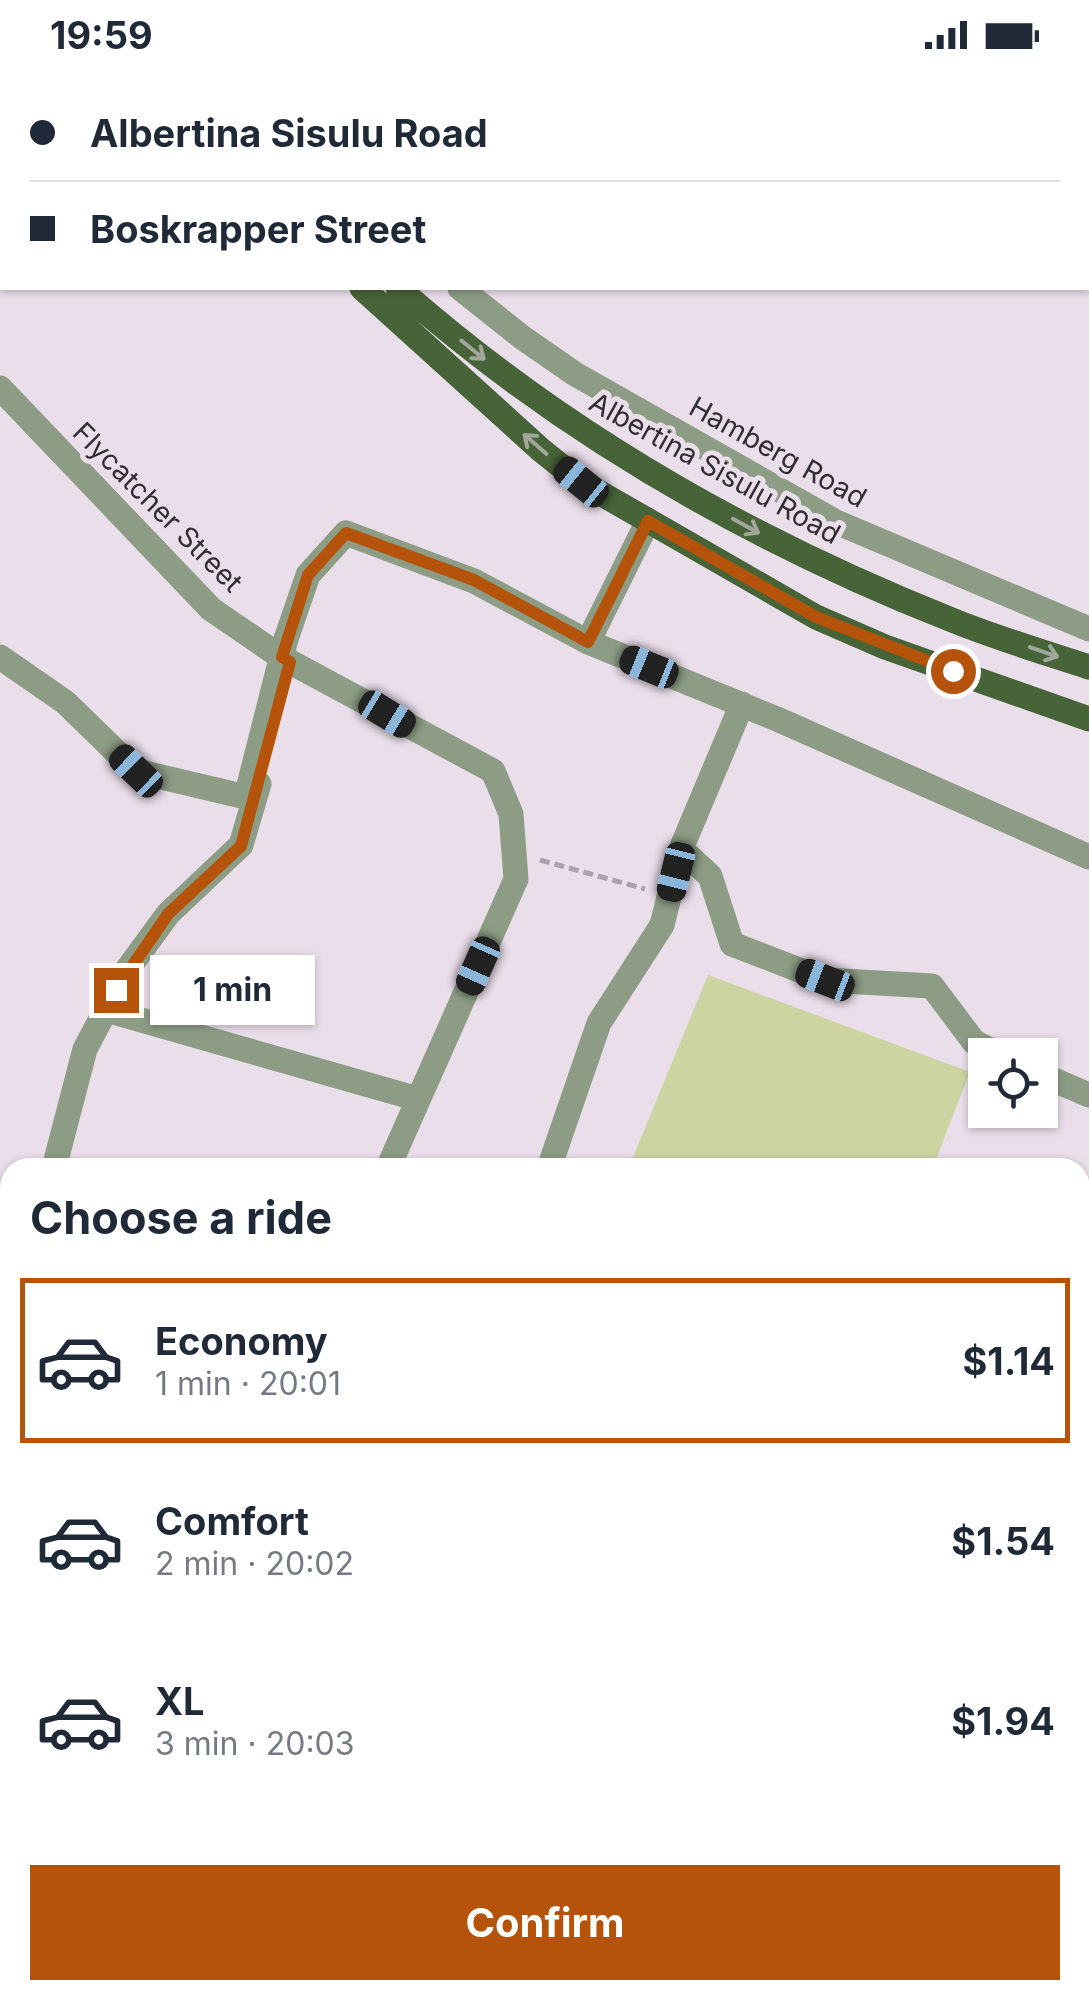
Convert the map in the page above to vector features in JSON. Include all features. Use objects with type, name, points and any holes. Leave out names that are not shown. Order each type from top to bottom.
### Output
[{"type":"main road","points":[[364,290],[581,482],[841,628],[1089,719]]},
{"type":"main road","name":"Albertina Sisulu Road","points":[[400,290],[529,395],[620,455],[734,520],[794,552],[954,621],[1089,667]]},
{"type":"street","name":"Hamberg Road","points":[[463,290],[575,374],[836,522],[1089,628]]},
{"type":"street","name":"Flycatcher Street","points":[[0,388],[212,608],[286,659],[494,771],[511,814],[516,879],[392,1158]]},
{"type":"street","points":[[588,642],[648,521]]},
{"type":"street","points":[[57,1158],[85,1049],[127,970],[168,914],[241,846],[308,575],[346,533],[474,580],[588,642],[742,704],[1089,857]]},
{"type":"street","points":[[0,657],[64,702],[136,771],[246,798],[286,659]]},
{"type":"street","points":[[552,1158],[599,1023],[662,924],[682,850],[742,704]]},
{"type":"street","points":[[682,850],[710,876],[732,944],[825,980],[932,986],[971,1038]]},
{"type":"street","points":[[106,1010],[418,1099]]},
{"type":"street","points":[[1058,1082],[1089,1095]]},
{"type":"green space","points":[[708,975],[968,1071],[937,1158],[633,1158]]},
{"type":"route","points":[[116,990],[168,914],[241,846],[290,662],[282,657],[286,639],[308,575],[346,533],[474,580],[588,642],[648,521],[816,617],[953,671]]}]
